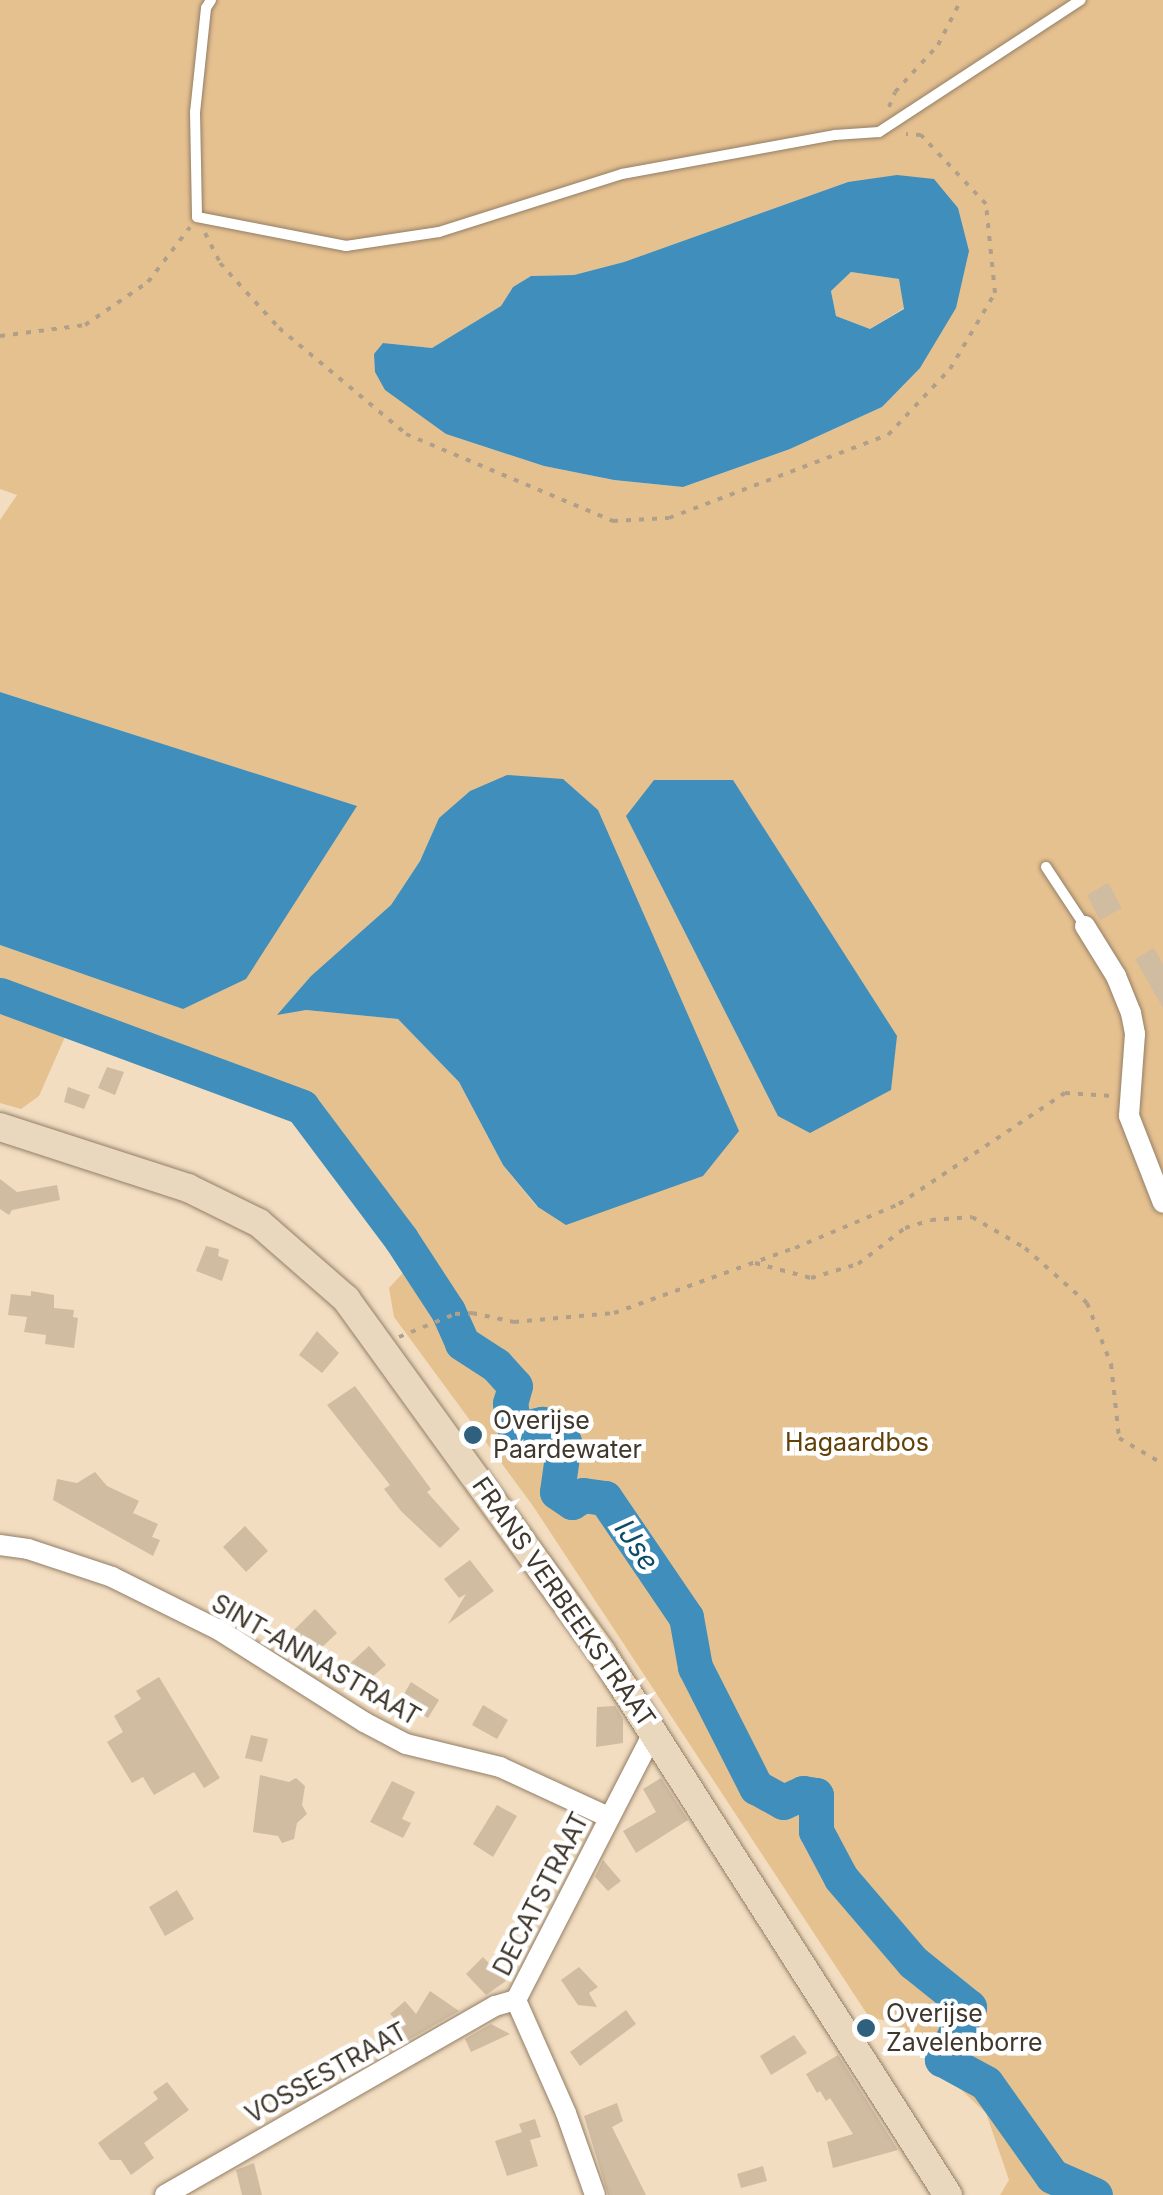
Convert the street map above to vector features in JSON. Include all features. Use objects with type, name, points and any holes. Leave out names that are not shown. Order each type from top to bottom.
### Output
[{"type":"main road","name":"FRANS VERBEEKSTRAAT","points":[[0,1127],[188,1188],[259,1223],[315,1268],[372,1332],[654,1731],[948,2195]]},
{"type":"street","points":[[1085,926],[1116,976],[1130,1013],[1135,1034],[1129,1116],[1163,1203]]},
{"type":"street","name":"SINT-ANNASTRAAT","points":[[0,1546],[28,1549],[112,1577],[219,1630],[364,1722],[406,1744],[500,1766],[608,1817]]},
{"type":"street","name":"DECATSTRAAT","points":[[595,2195],[566,2113],[516,2000],[654,1731]]},
{"type":"street","name":"VOSSESTRAAT","points":[[164,2195],[496,2006],[516,2000]]},
{"type":"lane","points":[[210,0],[195,112],[198,217],[346,246],[439,232],[622,174],[835,135],[878,132],[1080,0]]},
{"type":"lane","points":[[1046,867],[1085,926]]},
{"type":"path","points":[[0,336],[85,324],[148,282],[198,217],[220,263],[280,328],[406,434],[612,521],[668,518],[888,435],[950,369],[995,294],[986,204],[922,135],[878,132],[895,92],[938,45],[961,0]]},
{"type":"path","points":[[398,1338],[454,1314],[472,1313],[514,1322],[614,1313],[755,1263],[899,1204],[1065,1092],[1128,1098]]},
{"type":"path","points":[[755,1263],[811,1278],[858,1264],[905,1228],[931,1220],[972,1216],[1025,1248],[1088,1303],[1111,1364],[1119,1438],[1163,1464]]},
{"type":"green space","name":"Hagaardbos","points":[[0,0],[1163,0],[1163,2195],[1000,2195],[1009,2180],[986,2113],[887,2021],[869,2017],[533,1506],[394,1317],[389,1288],[415,1260],[302,1107],[72,1021],[39,1096],[21,1109],[0,1103],[0,945],[183,1009],[356,806],[0,692],[0,520],[17,495],[0,489]],"holes":[[[848,182],[956,308],[882,407],[790,449],[683,487],[614,480],[544,466],[446,434],[383,343],[432,348],[501,306],[513,287],[531,276],[574,275],[624,262]],[[507,775],[537,1207],[503,1165],[459,1082],[398,1019],[306,1010],[278,1014],[311,976],[391,905],[420,861],[439,818],[470,791]]]},
{"type":"green space","points":[[851,272],[900,279],[904,308],[870,329],[836,316],[831,291]]},
{"type":"water","points":[[897,175],[934,179],[958,208],[969,251],[956,308],[920,368],[882,407],[790,449],[683,487],[614,480],[544,466],[446,434],[385,390],[375,372],[374,354],[383,343],[432,348],[501,306],[513,287],[531,276],[574,275],[624,262],[848,182]],"holes":[[[851,272],[899,279],[904,309],[870,329],[836,316],[831,291]]]},
{"type":"water","points":[[0,692],[357,806],[246,979],[183,1009],[0,945]]},
{"type":"water","points":[[507,775],[563,779],[598,810],[739,1131],[703,1176],[566,1225],[538,1207],[503,1165],[459,1082],[398,1019],[306,1010],[277,1015],[311,976],[391,905],[420,861],[439,818],[470,791]]},
{"type":"water","points":[[654,780],[733,780],[897,1036],[891,1090],[810,1133],[778,1116],[626,816]]},
{"type":"building","points":[[1108,883],[1122,908],[1100,920],[1087,895]]},
{"type":"building","points":[[1154,948],[1163,964],[1163,1008],[1135,959]]},
{"type":"building","points":[[107,1067],[124,1072],[115,1095],[98,1088]]},
{"type":"building","points":[[68,1087],[90,1095],[84,1109],[64,1102]]},
{"type":"building","points":[[0,1179],[17,1192],[57,1185],[60,1200],[12,1210],[9,1215],[0,1209]]},
{"type":"building","points":[[206,1246],[219,1249],[218,1256],[229,1260],[222,1281],[196,1271]]},
{"type":"building","points":[[31,1291],[54,1295],[54,1308],[74,1310],[73,1317],[78,1318],[74,1348],[45,1344],[46,1335],[24,1332],[27,1317],[8,1315],[11,1294],[31,1296]]},
{"type":"building","points":[[317,1331],[339,1353],[322,1373],[299,1355]]},
{"type":"building","points":[[355,1386],[431,1489],[427,1492],[460,1529],[440,1548],[401,1511],[384,1489],[390,1485],[327,1405]]},
{"type":"building","points":[[95,1472],[107,1486],[139,1501],[133,1513],[158,1524],[152,1537],[160,1540],[153,1556],[53,1500],[57,1479],[77,1483]]},
{"type":"building","points":[[245,1526],[268,1551],[246,1572],[223,1547]]},
{"type":"building","points":[[470,1560],[494,1591],[448,1624],[466,1594],[459,1598],[444,1579]]},
{"type":"building","points":[[315,1609],[337,1633],[318,1651],[294,1630]]},
{"type":"building","points":[[369,1646],[386,1665],[359,1688],[343,1670]]},
{"type":"building","points":[[159,1677],[220,1778],[204,1788],[194,1772],[154,1795],[143,1777],[132,1783],[107,1742],[123,1732],[114,1716],[141,1699],[136,1691]]},
{"type":"building","points":[[411,1682],[439,1700],[428,1718],[400,1701]]},
{"type":"building","points":[[483,1705],[508,1720],[497,1739],[472,1725]]},
{"type":"building","points":[[615,1706],[623,1719],[623,1743],[596,1747],[597,1707]]},
{"type":"building","points":[[251,1735],[268,1739],[262,1762],[245,1758]]},
{"type":"building","points":[[260,1775],[289,1782],[296,1778],[305,1786],[302,1805],[307,1814],[297,1823],[294,1839],[282,1843],[278,1836],[253,1832]]},
{"type":"building","points":[[661,1778],[688,1820],[636,1853],[623,1831],[656,1812],[643,1789]]},
{"type":"building","points":[[392,1781],[415,1792],[402,1819],[411,1823],[403,1838],[370,1822]]},
{"type":"building","points":[[497,1805],[517,1816],[493,1857],[473,1844]]},
{"type":"building","points":[[603,1860],[621,1881],[608,1891],[595,1877]]},
{"type":"building","points":[[177,1890],[194,1919],[165,1936],[149,1907]]},
{"type":"building","points":[[483,1957],[506,1981],[486,1995],[466,1974]]},
{"type":"building","points":[[579,1967],[598,1987],[589,1993],[597,2007],[578,2005],[561,1980]]},
{"type":"building","points":[[430,1991],[459,2011],[403,2043],[392,2029],[399,2023],[390,2014],[405,2001],[416,2014]]},
{"type":"building","points":[[626,2010],[636,2024],[580,2066],[570,2052]]},
{"type":"building","points":[[491,2024],[510,2034],[471,2052],[465,2039]]},
{"type":"building","points":[[794,2035],[807,2053],[771,2075],[760,2056]]},
{"type":"building","points":[[838,2055],[898,2150],[833,2168],[827,2142],[853,2134],[830,2098],[826,2101],[820,2091],[817,2093],[806,2074]]},
{"type":"building","points":[[167,2082],[189,2110],[144,2143],[154,2158],[131,2175],[121,2160],[110,2160],[98,2143],[158,2099],[153,2092]]},
{"type":"building","points":[[617,2103],[623,2121],[612,2127],[646,2195],[608,2195],[584,2116]]},
{"type":"building","points":[[535,2119],[541,2137],[530,2140],[538,2166],[507,2176],[495,2141],[522,2132],[519,2124]]},
{"type":"building","points":[[254,2163],[262,2195],[242,2195],[236,2170]]},
{"type":"building","points":[[763,2166],[767,2181],[741,2188],[737,2174]]},
{"type":"waterway","name":"IJse","points":[[0,995],[302,1107],[401,1239],[448,1311],[462,1343],[496,1365],[515,1386],[510,1403],[515,1430],[542,1424],[556,1428],[564,1442],[557,1492],[572,1502],[583,1495],[605,1498],[686,1617],[695,1667],[756,1787],[783,1802],[803,1793],[816,1795],[816,1831],[841,1878],[913,1962],[969,2007],[942,2059],[986,2083],[1052,2176],[1095,2195]]},
{"type":"place","name":"Overijse Paardewater","points":[[473,1435]]},
{"type":"place","name":"Overijse Zavelenborre","points":[[866,2028]]}]
